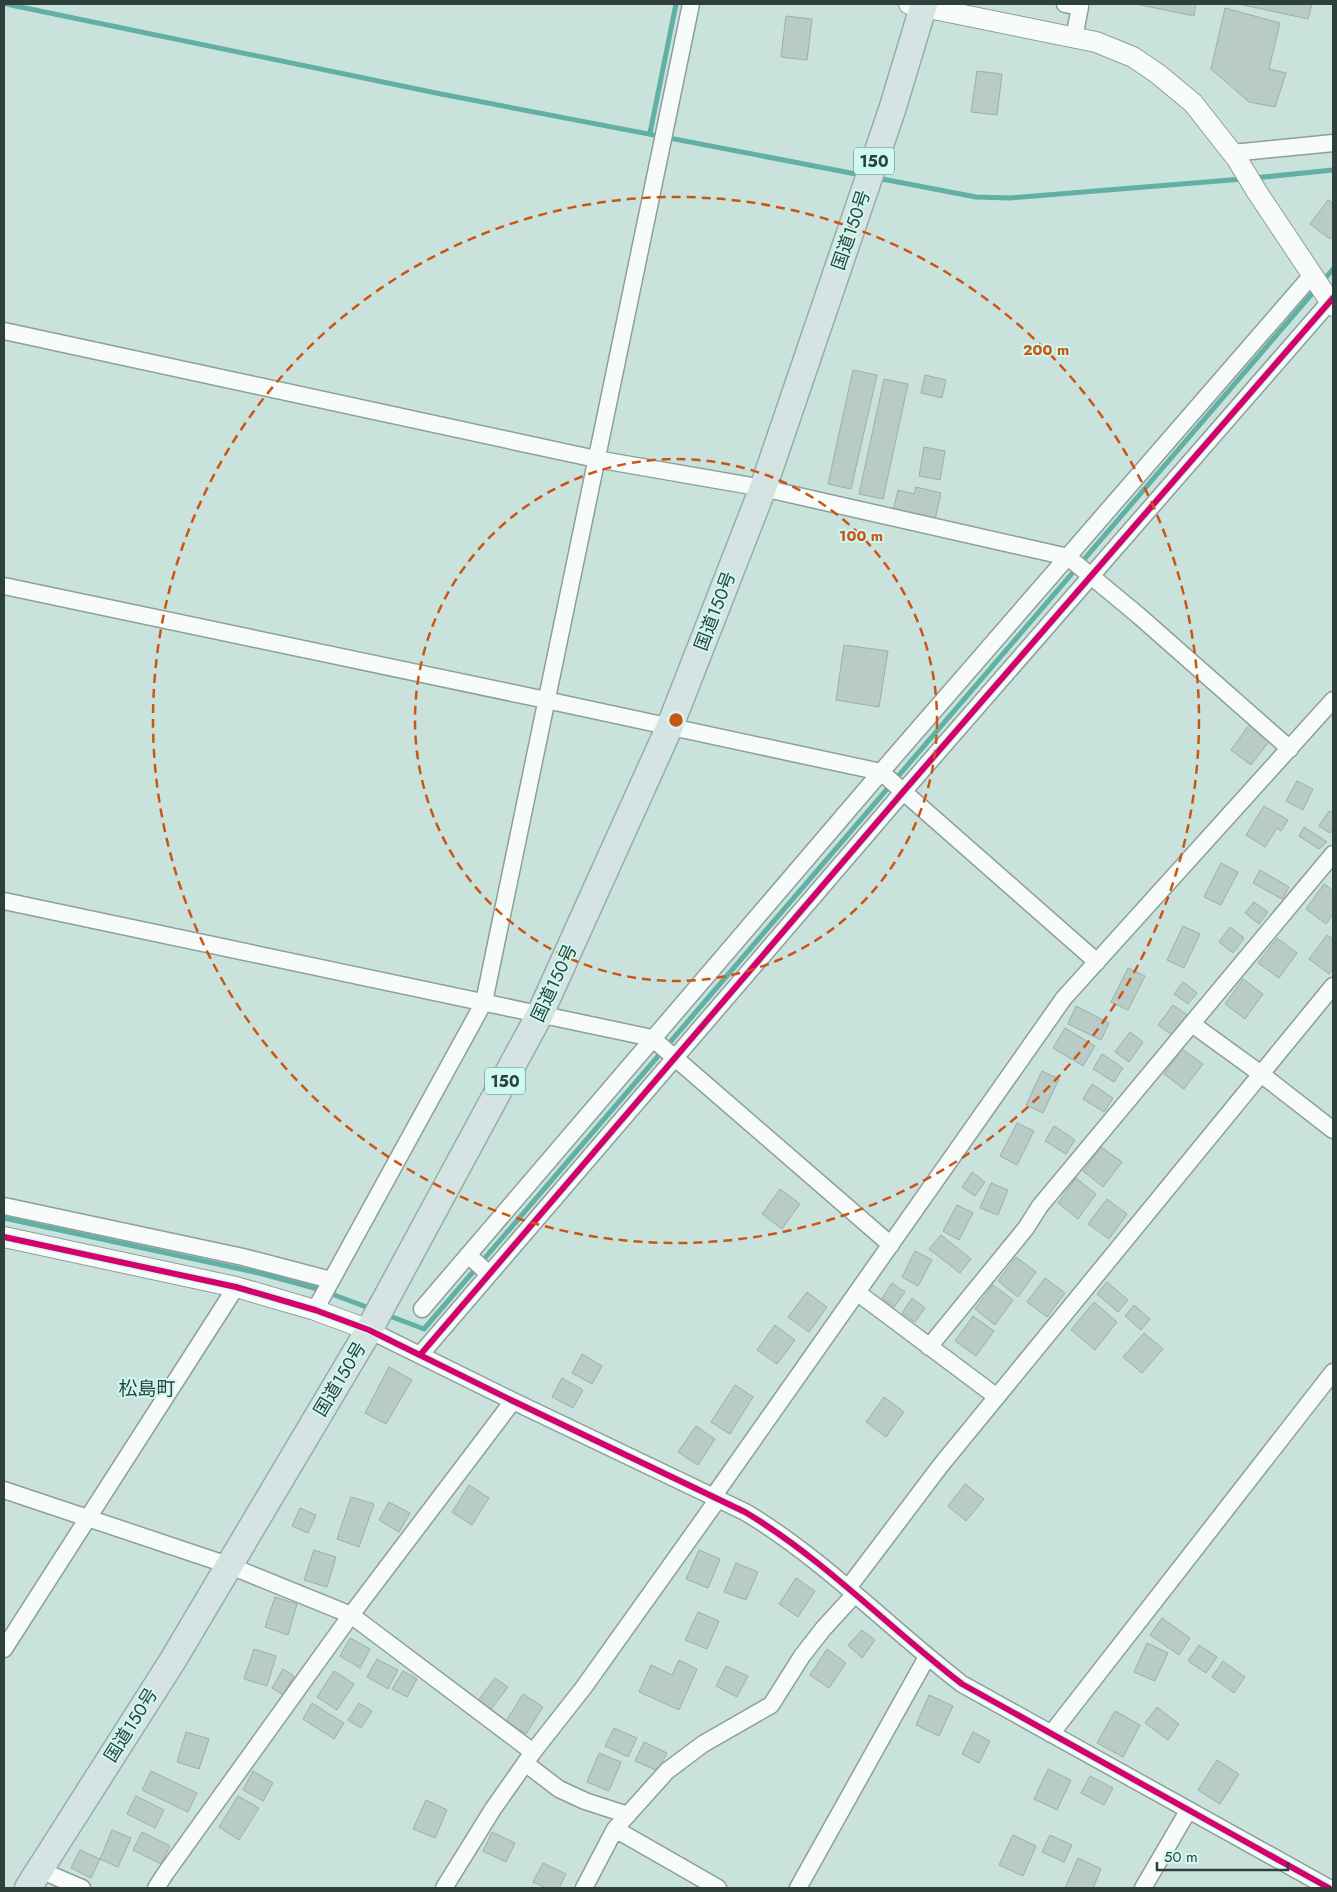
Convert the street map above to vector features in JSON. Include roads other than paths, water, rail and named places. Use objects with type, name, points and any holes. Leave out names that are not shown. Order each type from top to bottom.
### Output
[{"type":"highway","name":"国道150号","points":[[34,1879],[173,1660],[369,1330],[540,1014],[670,726],[763,488],[892,110],[919,5]]},
{"type":"street","points":[[315,1310],[484,1002],[691,4]]},
{"type":"street","points":[[1065,4],[1080,7],[1074,38]]},
{"type":"street","points":[[420,1355],[1091,576],[1332,302],[1312,275],[1235,156],[1193,103],[1133,56],[1096,42],[919,5]]},
{"type":"street","points":[[1235,156],[1333,143]]},
{"type":"street","points":[[422,1309],[652,1038],[1312,275]]},
{"type":"street","points":[[4,331],[596,459],[763,488],[1068,557],[1138,614],[1177,651],[1290,749]]},
{"type":"street","points":[[4,586],[881,772],[1097,962]]},
{"type":"street","points":[[444,1888],[493,1809],[529,1758],[584,1687],[1048,1019],[1333,700]]},
{"type":"street","points":[[929,1347],[1026,1228],[1040,1206],[1333,854]]},
{"type":"street","points":[[4,901],[652,1038],[891,1245]]},
{"type":"street","points":[[584,1888],[615,1829],[667,1771],[703,1744],[771,1705],[802,1656],[852,1591],[941,1465],[1333,986]]},
{"type":"street","points":[[1192,1024],[1333,1130]]},
{"type":"street","points":[[4,1206],[242,1257],[331,1280]]},
{"type":"street","points":[[4,1237],[236,1287],[315,1310],[369,1330],[513,1402],[716,1498],[776,1530],[852,1591],[927,1657],[962,1684],[1329,1888]]},
{"type":"street","points":[[468,1255],[490,1274]]},
{"type":"street","points":[[4,1649],[236,1287]]},
{"type":"street","points":[[858,1294],[997,1397]]},
{"type":"street","points":[[1051,1734],[1333,1372]]},
{"type":"street","points":[[156,1888],[351,1615],[513,1402]]},
{"type":"street","points":[[4,1490],[228,1565],[351,1615],[529,1758],[559,1789],[585,1801],[628,1815]]},
{"type":"street","points":[[798,1888],[927,1657]]},
{"type":"street","points":[[1143,1888],[1188,1811]]},
{"type":"street","points":[[615,1829],[718,1888]]},
{"type":"street","points":[[34,1879],[82,1888]]},
{"type":"waterway","points":[[6,4],[441,94],[861,175]]},
{"type":"waterway","points":[[650,133],[676,4]]},
{"type":"waterway","points":[[1254,178],[1333,170]]},
{"type":"waterway","points":[[877,178],[976,197],[1010,198],[1243,179]]},
{"type":"waterway","points":[[1323,281],[1333,269]]},
{"type":"waterway","points":[[387,1315],[424,1329],[1316,289]]},
{"type":"waterway","points":[[4,1218],[259,1273],[318,1289],[372,1309]]},
{"type":"district","name":"松島町","points":[[147,1388]]}]
